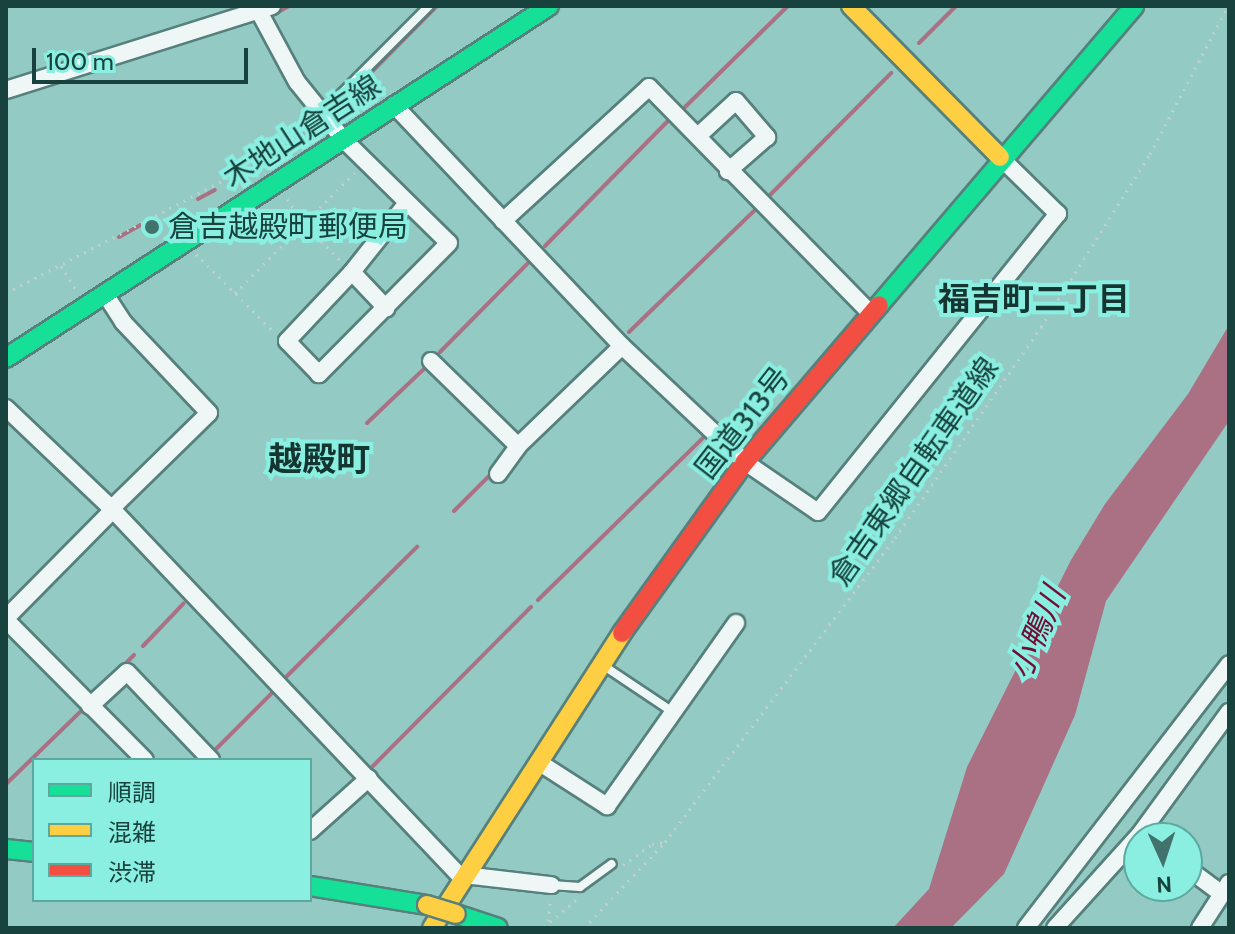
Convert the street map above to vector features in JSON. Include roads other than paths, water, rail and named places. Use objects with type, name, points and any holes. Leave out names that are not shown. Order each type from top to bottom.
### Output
[{"type":"main road","name":"木地山倉吉線","points":[[6,358],[549,6]]},
{"type":"main road","points":[[851,6],[1000,157]]},
{"type":"main road","name":"国道313号","points":[[432,928],[602,664],[745,462],[1000,157],[1134,6]]},
{"type":"main road","points":[[6,849],[32,852]]},
{"type":"main road","points":[[312,886],[427,905],[498,928]]},
{"type":"street","points":[[6,90],[262,8],[297,82],[319,115],[449,243],[319,374],[287,341],[406,204]]},
{"type":"street","points":[[503,221],[649,87],[869,312]]},
{"type":"street","points":[[699,135],[736,101],[767,137],[728,171]]},
{"type":"street","points":[[394,105],[622,346],[745,462],[818,512],[1058,214],[1000,157]]},
{"type":"street","points":[[350,270],[386,308]]},
{"type":"street","points":[[105,294],[123,322],[209,413],[6,619],[143,758]]},
{"type":"street","points":[[498,474],[518,446],[622,346]]},
{"type":"street","points":[[431,361],[518,446]]},
{"type":"street","points":[[6,408],[112,509],[463,877],[551,885]]},
{"type":"street","points":[[540,763],[607,806],[736,623]]},
{"type":"street","points":[[1026,928],[1229,664]]},
{"type":"street","points":[[90,706],[127,672],[205,758]]},
{"type":"street","points":[[1153,822],[1229,712]]},
{"type":"street","points":[[312,829],[369,778]]},
{"type":"street","points":[[1055,928],[1123,857]]},
{"type":"street","points":[[1200,928],[1225,888],[1203,876]]},
{"type":"lane","points":[[319,115],[429,6]]},
{"type":"lane","points":[[602,664],[673,712]]},
{"type":"lane","points":[[551,885],[580,887],[612,864]]},
{"type":"water","name":"小鴨川","points":[[1229,325],[1229,421],[1106,601],[1075,715],[1004,874],[951,928],[893,928],[929,889],[967,767],[1071,560],[1105,504],[1188,394]]},
{"type":"waterway","points":[[271,16],[289,6]]},
{"type":"waterway","points":[[329,115],[437,6]]},
{"type":"waterway","points":[[682,110],[788,6]]},
{"type":"waterway","points":[[919,43],[956,6]]},
{"type":"waterway","points":[[768,197],[891,73]]},
{"type":"waterway","points":[[545,246],[669,120]]},
{"type":"waterway","points":[[234,181],[322,121]]},
{"type":"waterway","points":[[198,199],[215,190]]},
{"type":"waterway","points":[[629,332],[756,209]]},
{"type":"waterway","points":[[119,237],[153,218]]},
{"type":"waterway","points":[[440,352],[533,258]]},
{"type":"waterway","points":[[367,423],[427,366]]},
{"type":"waterway","points":[[538,600],[707,434]]},
{"type":"waterway","points":[[454,511],[492,473]]},
{"type":"waterway","points":[[286,677],[417,547]]},
{"type":"waterway","points":[[143,646],[184,603]]},
{"type":"waterway","points":[[371,768],[531,607]]},
{"type":"waterway","points":[[122,667],[134,655]]},
{"type":"waterway","points":[[213,752],[273,692]]},
{"type":"waterway","points":[[33,758],[82,710]]},
{"type":"waterway","points":[[6,784],[32,759]]},
{"type":"place","name":"倉吉越殿町郵便局","points":[[152,227]]},
{"type":"district","name":"福吉町二丁目","points":[[1034,299]]},
{"type":"district","name":"越殿町","points":[[319,460]]}]
